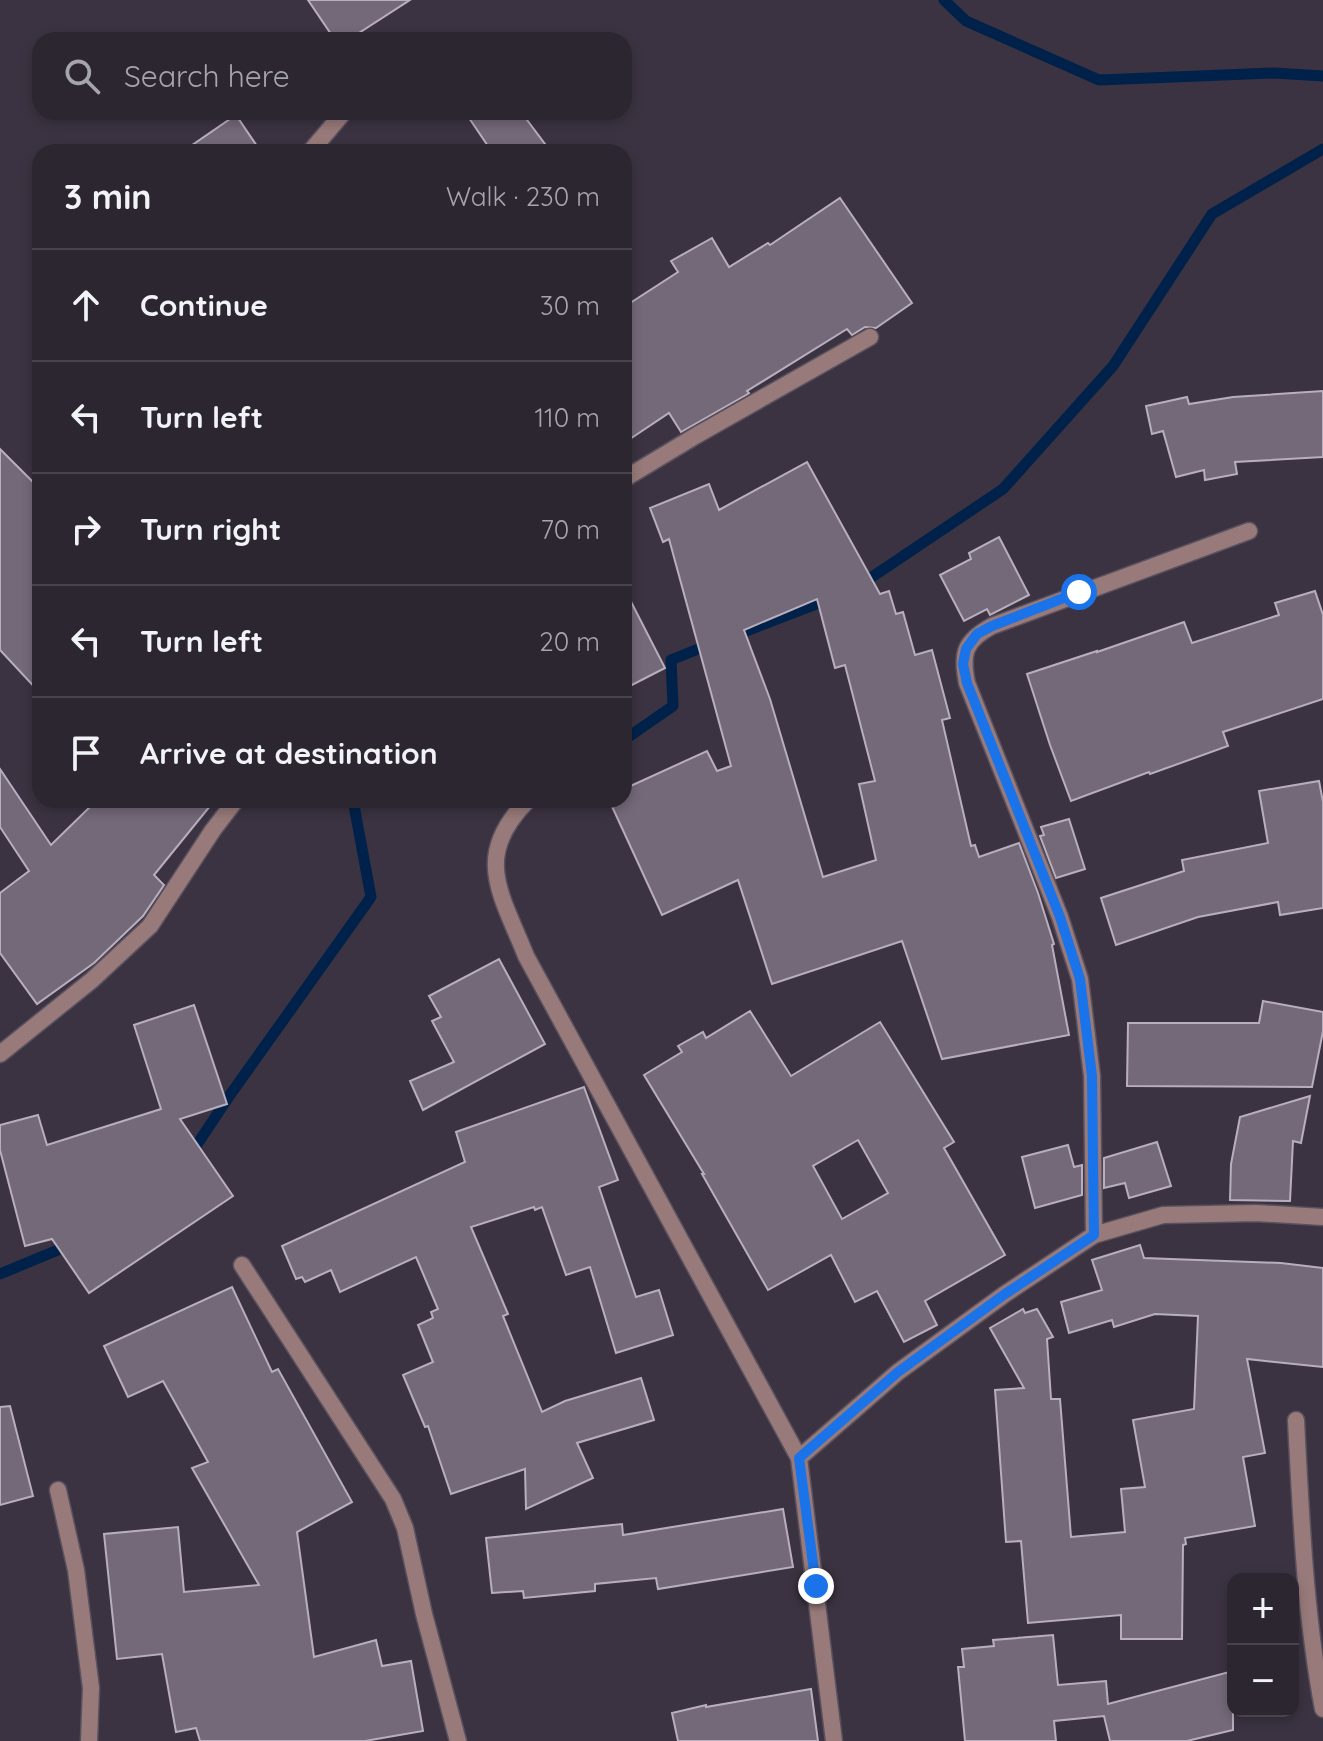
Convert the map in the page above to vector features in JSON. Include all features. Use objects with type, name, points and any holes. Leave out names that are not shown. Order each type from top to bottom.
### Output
[{"type":"street","points":[[317,144],[337,120]]},
{"type":"street","points":[[632,474],[870,337]]},
{"type":"street","points":[[1094,1235],[1092,1076],[1080,979],[1060,917],[967,683],[963,664],[966,649],[977,634],[992,626],[1249,531]]},
{"type":"street","points":[[0,1054],[92,980],[150,926],[230,808]]},
{"type":"street","points":[[522,808],[502,833],[496,856],[497,882],[526,956],[799,1458],[834,1741]]},
{"type":"street","points":[[799,1458],[898,1372],[1005,1294],[1094,1235],[1163,1215],[1256,1213],[1323,1217]]},
{"type":"street","points":[[242,1265],[393,1499],[405,1528],[458,1741]]},
{"type":"street","points":[[1296,1420],[1302,1542],[1323,1709]]},
{"type":"street","points":[[58,1490],[76,1570],[91,1688],[89,1741]]},
{"type":"building","points":[[308,0],[410,0],[360,32],[330,32]]},
{"type":"building","points":[[229,120],[239,120],[256,144],[194,144]]},
{"type":"building","points":[[470,120],[527,120],[545,144],[487,144]]},
{"type":"building","points":[[840,198],[912,303],[876,328],[865,327],[852,335],[847,329],[747,391],[749,393],[746,395],[681,432],[669,413],[632,438],[632,302],[678,272],[671,261],[712,238],[729,267],[768,243],[770,245]]},
{"type":"building","points":[[1323,391],[1323,457],[1235,462],[1237,474],[1205,480],[1204,470],[1176,477],[1163,431],[1152,434],[1146,406],[1187,397],[1189,404],[1233,397]]},
{"type":"building","points":[[0,449],[32,481],[32,684],[0,650]]},
{"type":"building","points":[[807,462],[880,594],[889,591],[896,614],[903,612],[915,655],[932,650],[950,718],[942,720],[971,846],[975,845],[979,857],[1019,843],[1054,944],[1069,1035],[942,1059],[902,941],[772,984],[738,880],[662,915],[613,808],[632,808],[632,785],[707,751],[717,771],[731,766],[669,539],[663,542],[650,508],[709,484],[719,510]],"holes":[[[817,599],[835,668],[845,665],[875,781],[859,784],[876,860],[823,877],[770,699],[744,630]]]},
{"type":"building","points":[[999,537],[1029,595],[990,615],[987,609],[964,621],[940,575],[971,559],[969,553]]},
{"type":"building","points":[[1315,591],[1323,615],[1323,699],[1223,732],[1228,746],[1071,801],[1027,674],[1184,622],[1192,643],[1279,615],[1275,603]]},
{"type":"building","points":[[632,604],[665,668],[632,685]]},
{"type":"building","points":[[0,769],[51,845],[89,808],[208,808],[154,875],[164,885],[143,916],[94,963],[37,1004],[0,953],[0,893],[29,871],[0,827]]},
{"type":"building","points":[[1319,781],[1323,802],[1323,908],[1280,915],[1278,902],[1198,917],[1116,945],[1101,898],[1184,871],[1182,860],[1268,843],[1259,791]]},
{"type":"building","points":[[1069,819],[1085,869],[1056,878],[1040,836],[1044,835],[1041,827]]},
{"type":"building","points":[[499,959],[545,1044],[423,1110],[410,1081],[454,1062],[432,1021],[441,1017],[429,996]]},
{"type":"building","points":[[1263,1001],[1323,1012],[1323,1031],[1312,1087],[1127,1086],[1128,1023],[1259,1023]]},
{"type":"building","points":[[194,1005],[227,1104],[180,1119],[233,1196],[89,1293],[52,1239],[25,1246],[0,1150],[0,1125],[38,1115],[47,1145],[161,1109],[134,1025]]},
{"type":"building","points":[[750,1011],[791,1076],[880,1022],[954,1142],[944,1148],[1005,1255],[925,1301],[937,1325],[904,1342],[877,1291],[855,1302],[831,1255],[768,1290],[704,1174],[644,1075],[682,1052],[678,1046],[703,1032],[706,1038]],"holes":[[[858,1140],[888,1193],[842,1219],[813,1166]]]},
{"type":"building","points":[[584,1087],[618,1180],[599,1187],[636,1297],[659,1290],[673,1335],[616,1353],[590,1267],[566,1275],[542,1207],[471,1227],[508,1314],[503,1316],[542,1412],[565,1401],[641,1378],[654,1420],[577,1443],[593,1478],[526,1509],[525,1469],[451,1494],[428,1426],[425,1427],[403,1375],[433,1362],[418,1325],[433,1318],[431,1312],[438,1309],[416,1257],[340,1292],[331,1270],[305,1282],[302,1277],[296,1279],[282,1246],[465,1162],[456,1132]]},
{"type":"building","points":[[1310,1096],[1301,1143],[1293,1141],[1290,1201],[1230,1200],[1231,1164],[1240,1117]]},
{"type":"building","points":[[1157,1142],[1171,1186],[1129,1198],[1125,1183],[1104,1188],[1104,1158]]},
{"type":"building","points":[[1068,1145],[1074,1167],[1082,1165],[1082,1195],[1035,1208],[1022,1157]]},
{"type":"building","points":[[1140,1245],[1144,1258],[1281,1263],[1323,1268],[1323,1367],[1247,1359],[1265,1453],[1243,1457],[1255,1526],[1185,1538],[1182,1639],[1121,1639],[1121,1615],[1028,1623],[1021,1541],[1006,1542],[995,1390],[1024,1388],[990,1328],[1023,1309],[1025,1313],[1037,1309],[1053,1337],[1047,1339],[1051,1399],[1060,1399],[1071,1537],[1125,1532],[1121,1489],[1145,1487],[1133,1420],[1194,1409],[1198,1316],[1155,1314],[1114,1327],[1112,1320],[1069,1333],[1061,1302],[1102,1290],[1092,1260]]},
{"type":"building","points":[[232,1287],[272,1372],[278,1369],[352,1502],[297,1532],[314,1657],[376,1640],[382,1666],[411,1661],[423,1731],[365,1741],[200,1741],[196,1728],[176,1732],[162,1654],[117,1659],[104,1534],[178,1527],[184,1592],[259,1585],[192,1468],[208,1462],[163,1381],[128,1397],[104,1346]]},
{"type":"building","points":[[10,1406],[33,1496],[0,1505],[0,1407]]},
{"type":"building","points":[[783,1509],[793,1567],[658,1589],[656,1578],[595,1584],[595,1591],[524,1598],[523,1591],[492,1593],[486,1538],[622,1524],[623,1535]]},
{"type":"building","points":[[1053,1635],[1058,1685],[1106,1681],[1108,1704],[1227,1673],[1227,1717],[1233,1717],[1233,1730],[1187,1741],[1110,1741],[1104,1716],[1054,1721],[1056,1741],[965,1741],[958,1667],[964,1667],[962,1649],[994,1646],[993,1640]]},
{"type":"building","points":[[811,1689],[818,1741],[678,1741],[672,1713]]},
{"type":"waterway","points":[[944,0],[966,21],[1099,80],[1274,73],[1323,76]]},
{"type":"waterway","points":[[864,586],[863,583],[1003,489],[1113,366],[1212,214],[1323,149]]},
{"type":"waterway","points":[[733,636],[829,599]]},
{"type":"waterway","points":[[632,734],[673,706],[671,660],[713,643]]},
{"type":"waterway","points":[[188,1155],[371,897],[354,808]]},
{"type":"waterway","points":[[0,1274],[70,1245]]},
{"type":"route","points":[[816,1586],[799,1458],[898,1372],[1005,1294],[1094,1235],[1092,1076],[1080,979],[1060,917],[967,683],[963,664],[966,649],[977,634],[1079,592]]}]
